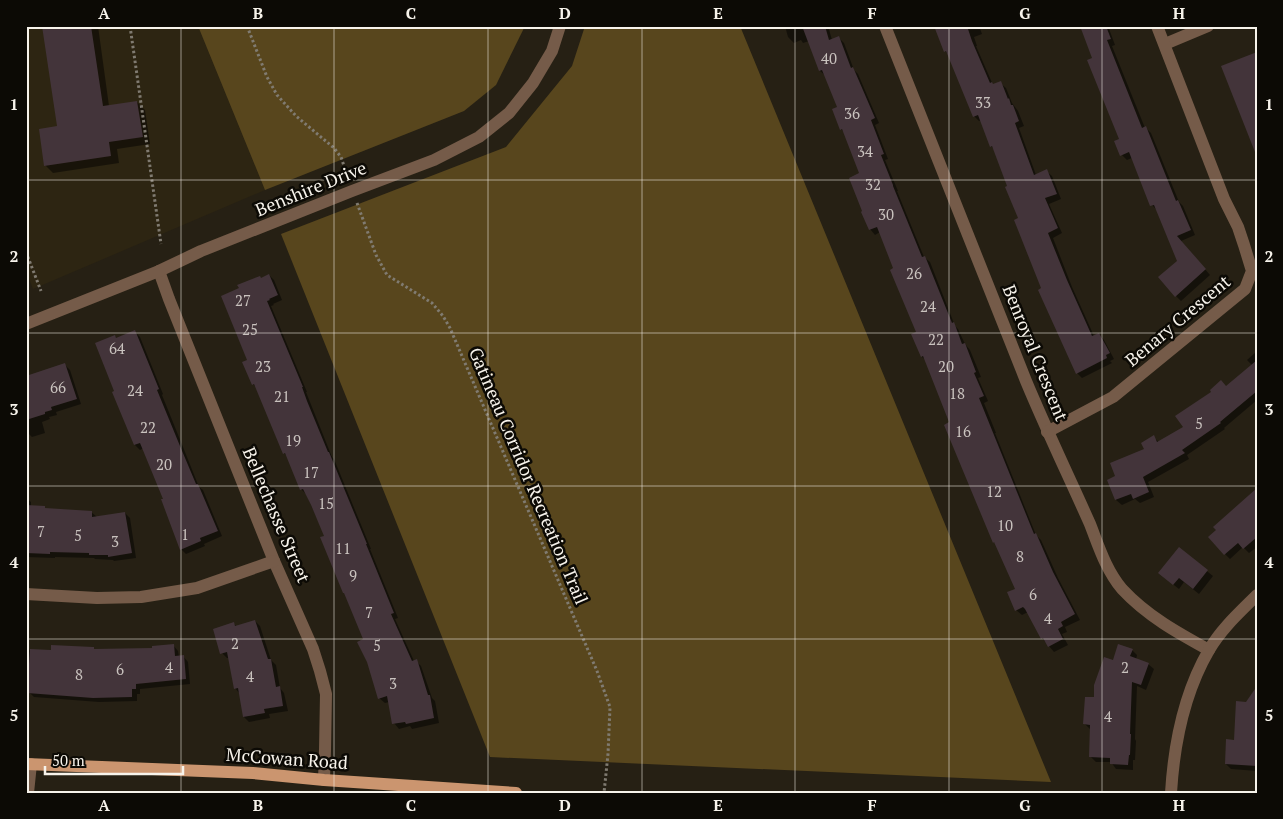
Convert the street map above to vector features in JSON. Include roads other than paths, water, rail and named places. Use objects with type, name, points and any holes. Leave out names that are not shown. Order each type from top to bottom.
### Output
[{"type":"main road","name":"McCowan Road","points":[[28,764],[253,773],[324,780],[516,793]]},
{"type":"street","name":"Benshire Drive","points":[[26,324],[159,271],[201,251],[434,160],[479,137],[509,113],[533,83],[552,51],[560,26]]},
{"type":"street","name":"Benroyal Crescent","points":[[885,26],[1047,432],[1106,564],[1129,596],[1151,616],[1209,650]]},
{"type":"street","name":"Benary Crescent","points":[[1047,432],[1113,398],[1245,289],[1252,271],[1238,227],[1224,199],[1157,26]]},
{"type":"street","points":[[1164,44],[1208,26]]},
{"type":"street","name":"Bellechasse Street","points":[[159,271],[274,561],[313,649],[326,694],[324,780]]},
{"type":"street","points":[[26,594],[97,598],[141,597],[197,588],[274,561]]},
{"type":"street","points":[[1171,793],[1178,730],[1192,687],[1209,650],[1229,623],[1257,595]]},
{"type":"street","points":[[28,764],[28,793]]}]
